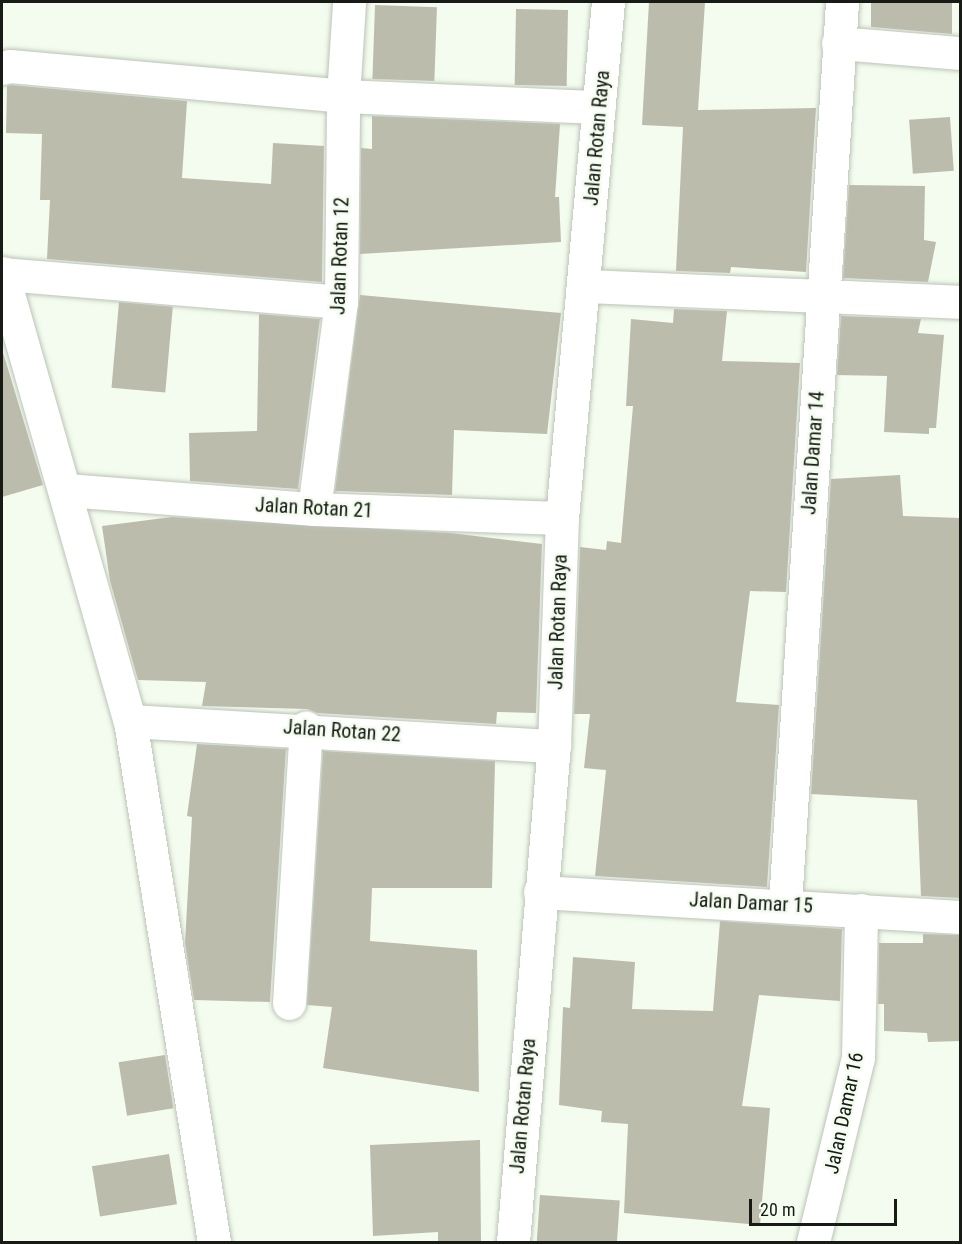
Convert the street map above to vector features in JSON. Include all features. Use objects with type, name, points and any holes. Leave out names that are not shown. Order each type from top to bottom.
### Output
[{"type":"street","name":"Jalan Rotan 12","points":[[314,509],[341,302],[343,96],[349,2]]},
{"type":"street","name":"Jalan Rotan Raya","points":[[513,1242],[540,892],[554,746],[562,518],[585,286],[608,2]]},
{"type":"street","name":"Jalan Damar 14","points":[[785,904],[842,2]]},
{"type":"street","points":[[838,43],[960,52]]},
{"type":"street","points":[[2,68],[10,66],[343,96],[599,107]]},
{"type":"street","points":[[214,1242],[130,721],[66,490],[2,274],[341,302]]},
{"type":"street","points":[[585,286],[960,302]]},
{"type":"street","name":"Jalan Rotan 21","points":[[66,490],[314,509],[562,518]]},
{"type":"street","name":"Jalan Rotan 22","points":[[130,721],[306,728],[554,746]]},
{"type":"street","points":[[289,1003],[306,728]]},
{"type":"street","name":"Jalan Damar 15","points":[[540,892],[785,904],[960,917]]},
{"type":"street","name":"Jalan Damar 16","points":[[813,1242],[858,1058],[861,910]]},
{"type":"building","points":[[649,2],[705,2],[698,110],[816,108],[806,272],[731,267],[730,273],[676,271],[683,127],[642,125]]},
{"type":"building","points":[[871,2],[952,2],[952,34],[871,27]]},
{"type":"building","points":[[375,5],[437,7],[434,81],[372,79]]},
{"type":"building","points":[[516,9],[568,10],[567,86],[515,85]]},
{"type":"building","points":[[7,86],[187,101],[182,178],[271,184],[273,143],[324,146],[322,282],[47,259],[50,200],[40,200],[42,134],[6,133]]},
{"type":"building","points":[[372,116],[560,124],[555,197],[559,197],[561,242],[360,254],[361,148],[372,149]]},
{"type":"building","points":[[950,117],[954,171],[913,174],[909,120]]},
{"type":"building","points":[[849,185],[925,186],[924,240],[936,242],[928,282],[843,278]]},
{"type":"building","points":[[360,295],[561,313],[547,434],[454,430],[452,495],[335,491]]},
{"type":"building","points":[[119,302],[173,307],[165,392],[112,388]]},
{"type":"building","points":[[674,309],[727,311],[722,361],[800,363],[786,592],[750,591],[736,702],[779,705],[767,887],[595,876],[606,770],[584,768],[590,714],[574,714],[580,547],[606,550],[607,541],[621,543],[633,406],[626,406],[631,319],[673,323]]},
{"type":"building","points":[[259,314],[320,319],[298,489],[190,481],[189,433],[257,431]]},
{"type":"building","points":[[841,316],[921,319],[918,333],[944,335],[936,428],[929,428],[929,434],[884,432],[887,376],[837,375]]},
{"type":"building","points":[[2,349],[43,485],[2,497]]},
{"type":"building","points":[[900,475],[903,516],[960,518],[960,898],[921,896],[917,800],[811,794],[831,479]]},
{"type":"building","points":[[172,517],[451,533],[542,544],[536,713],[497,712],[496,724],[317,713],[307,709],[202,706],[206,682],[138,680],[110,581],[102,526]]},
{"type":"building","points":[[197,744],[286,749],[270,1002],[194,1000],[185,943],[192,817],[187,816]]},
{"type":"building","points":[[323,751],[495,761],[492,888],[372,888],[370,941],[477,950],[479,1092],[323,1068],[332,1007],[307,1005]]},
{"type":"building","points":[[720,921],[842,929],[840,1001],[759,995],[742,1106],[770,1108],[760,1225],[624,1213],[628,1124],[601,1122],[602,1111],[559,1105],[563,1007],[570,1008],[573,957],[635,962],[632,1009],[713,1011]]},
{"type":"building","points":[[923,934],[960,935],[960,1041],[928,1042],[927,1033],[884,1031],[884,1004],[878,1004],[879,943],[923,943]]},
{"type":"building","points":[[165,1055],[173,1108],[127,1116],[119,1062]]},
{"type":"building","points":[[480,1140],[481,1241],[438,1241],[438,1232],[373,1236],[370,1145]]},
{"type":"building","points":[[169,1154],[177,1204],[100,1217],[92,1166]]},
{"type":"building","points":[[540,1195],[620,1201],[617,1242],[537,1241]]}]
